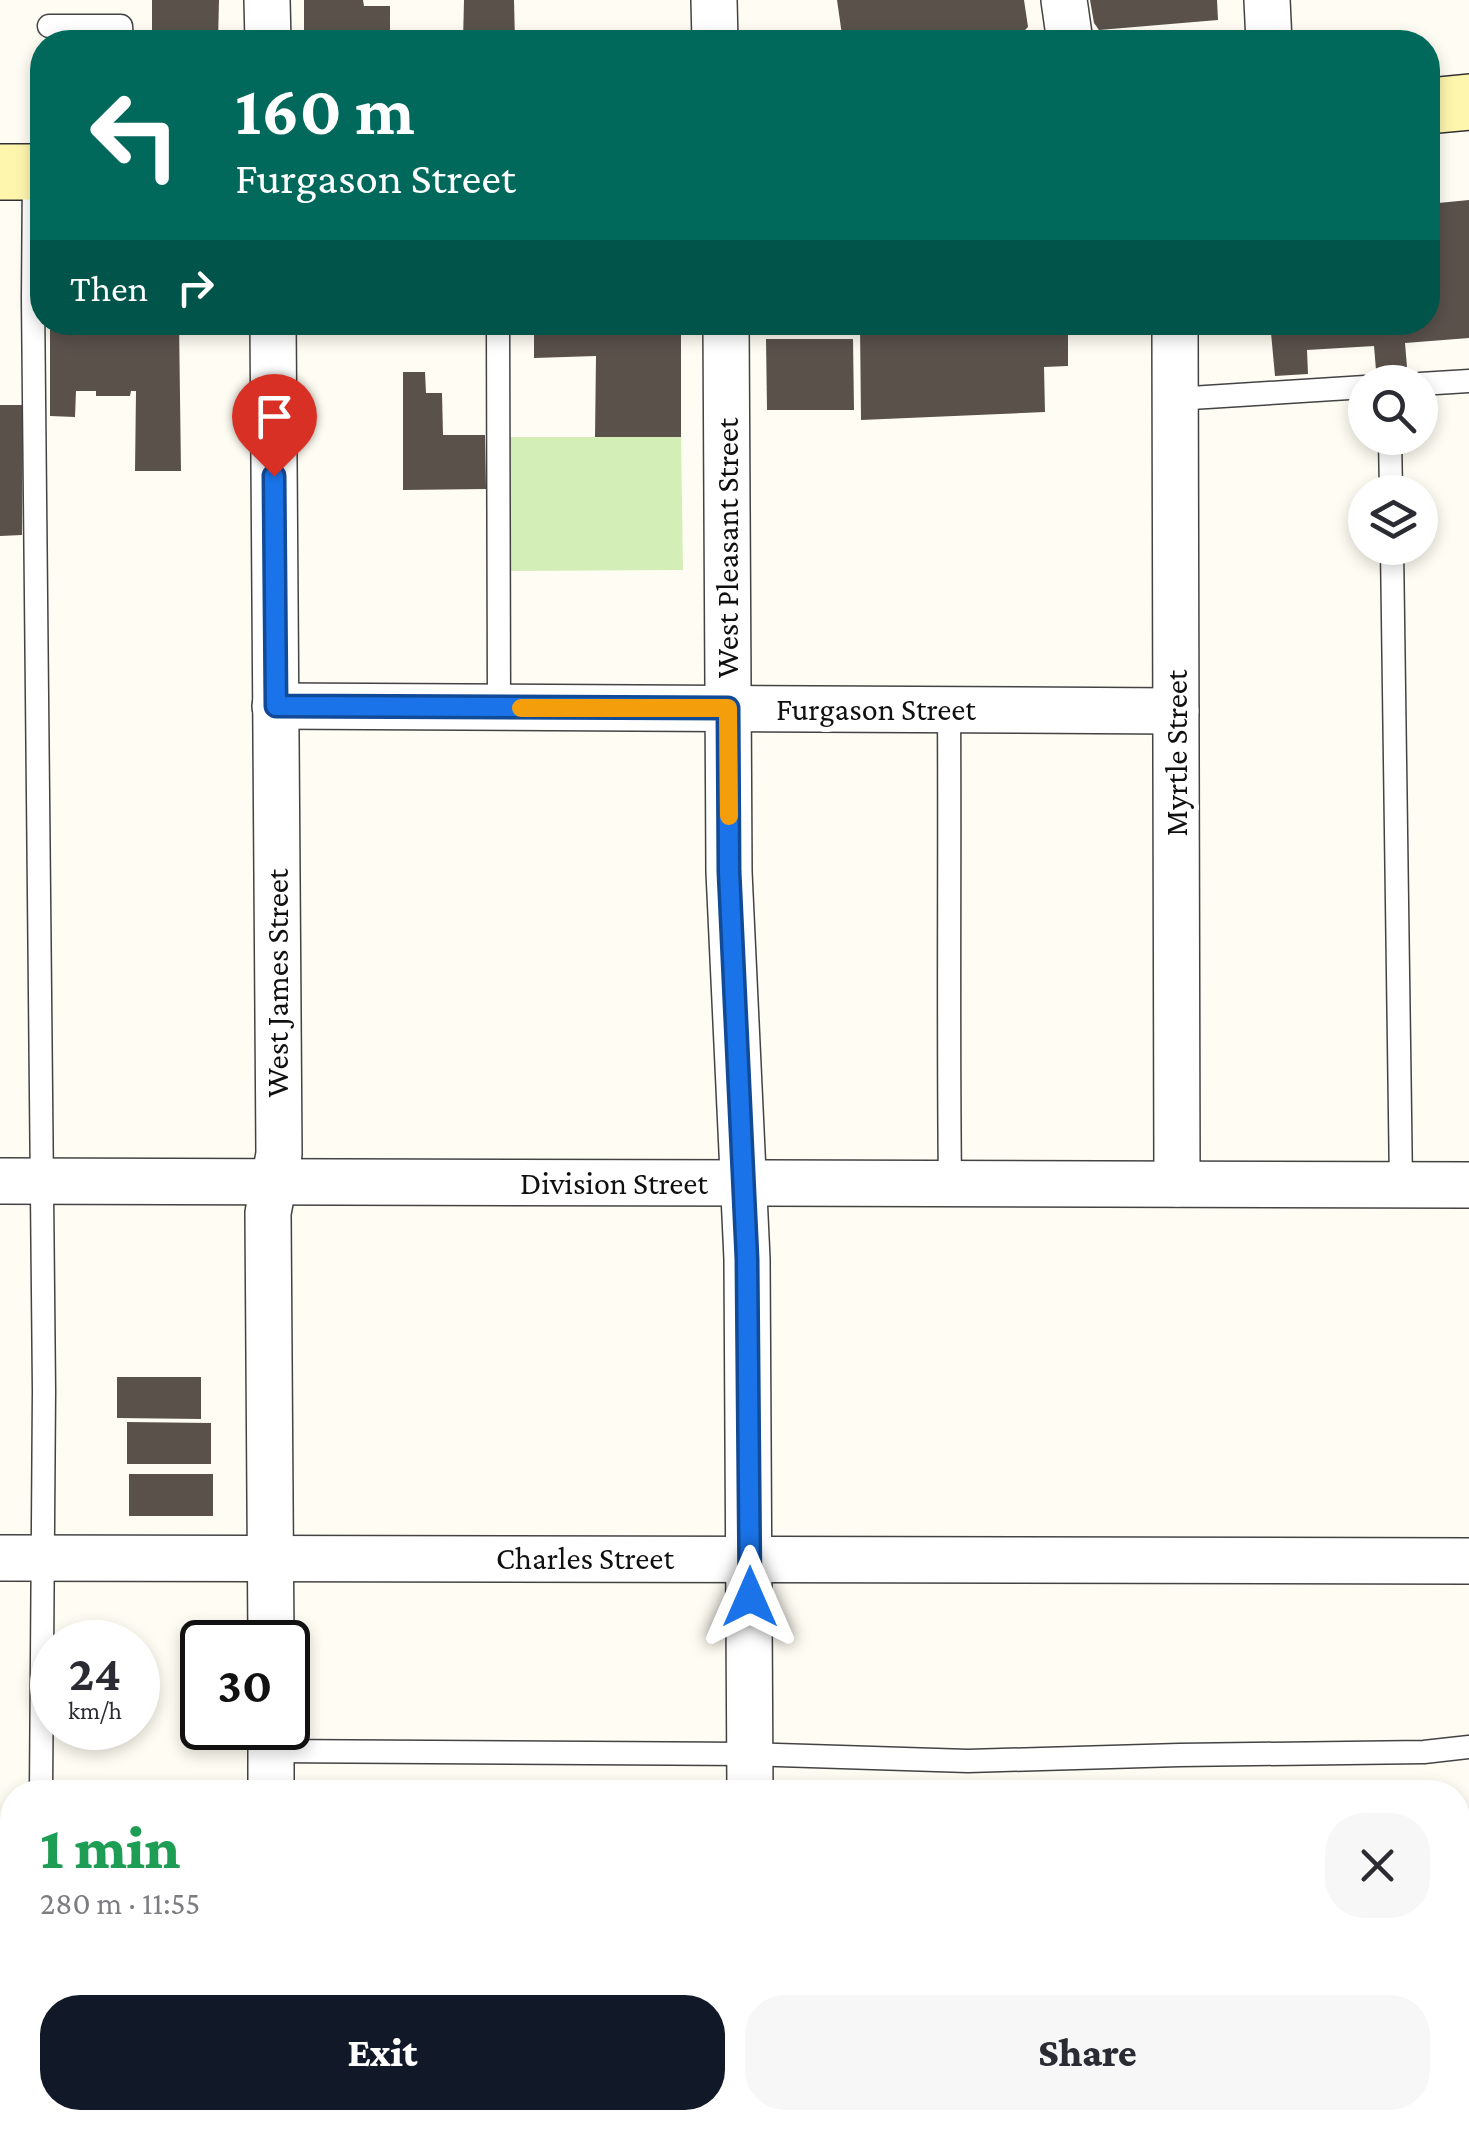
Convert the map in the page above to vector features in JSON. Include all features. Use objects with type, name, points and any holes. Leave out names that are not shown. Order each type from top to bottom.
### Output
[{"type":"main road","points":[[1440,105],[1469,102]]},
{"type":"street","points":[[268,0],[268,30]]},
{"type":"street","points":[[714,0],[715,30]]},
{"type":"street","points":[[1064,0],[1068,30]]},
{"type":"street","points":[[1268,0],[1269,30]]},
{"type":"street","name":"West James Street","points":[[271,1620],[268,1214],[279,1154],[273,335]]},
{"type":"street","name":"West Pleasant Street","points":[[726,335],[729,872],[747,1259],[750,1773]]},
{"type":"street","name":"Myrtle Street","points":[[1174,335],[1177,1184]]},
{"type":"street","name":"Furgason Street","points":[[276,706],[1176,711]]},
{"type":"street","name":"Division Street","points":[[21,1181],[1469,1185]]},
{"type":"street","name":"Charles Street","points":[[21,1558],[1469,1561]]},
{"type":"lane","points":[[49,26],[121,26],[121,30]]},
{"type":"lane","points":[[26,172],[30,245]]},
{"type":"lane","points":[[33,335],[21,1181],[44,1391],[21,1558],[39,1780]]},
{"type":"lane","points":[[498,335],[500,708]]},
{"type":"lane","points":[[1438,383],[1469,381]]},
{"type":"lane","points":[[1174,399],[1348,389]]},
{"type":"lane","points":[[1392,565],[1401,1185]]},
{"type":"lane","points":[[948,709],[950,1184]]},
{"type":"lane","points":[[271,1757],[750,1773],[968,1761],[1424,1752],[1469,1747]]},
{"type":"green space","points":[[510,437],[681,437],[683,570],[511,571]]},
{"type":"building","points":[[152,0],[219,0],[218,30],[152,30]]},
{"type":"building","points":[[304,0],[363,0],[364,6],[390,6],[390,30],[304,30]]},
{"type":"building","points":[[464,0],[514,0],[515,30],[463,30]]},
{"type":"building","points":[[837,0],[1024,0],[1028,27],[1025,30],[841,30]]},
{"type":"building","points":[[1090,0],[1217,0],[1218,20],[1099,30]]},
{"type":"building","points":[[1469,200],[1469,338],[1405,343],[1407,365],[1376,365],[1374,346],[1307,350],[1308,374],[1275,376],[1271,335],[1440,335],[1440,203]]},
{"type":"building","points":[[50,335],[179,335],[181,471],[135,471],[136,391],[131,391],[130,396],[96,396],[96,391],[76,391],[75,417],[50,416]]},
{"type":"building","points":[[534,335],[681,335],[681,437],[595,437],[596,356],[534,358]]},
{"type":"building","points":[[860,335],[1068,335],[1068,366],[1044,367],[1045,412],[861,420]]},
{"type":"building","points":[[766,339],[853,339],[854,410],[767,410]]},
{"type":"building","points":[[403,372],[425,372],[426,393],[442,393],[443,435],[485,435],[486,489],[403,490]]},
{"type":"building","points":[[0,405],[23,405],[22,535],[0,536]]},
{"type":"building","points":[[117,1377],[201,1377],[201,1419],[117,1418]]},
{"type":"building","points":[[127,1422],[211,1423],[211,1464],[127,1464]]},
{"type":"building","points":[[129,1474],[213,1474],[213,1516],[129,1516]]},
{"type":"slow traffic","points":[[521,708],[728,708],[729,816]]},
{"type":"route","points":[[274,476],[276,706],[728,708],[729,872],[747,1259],[750,1597]]}]
